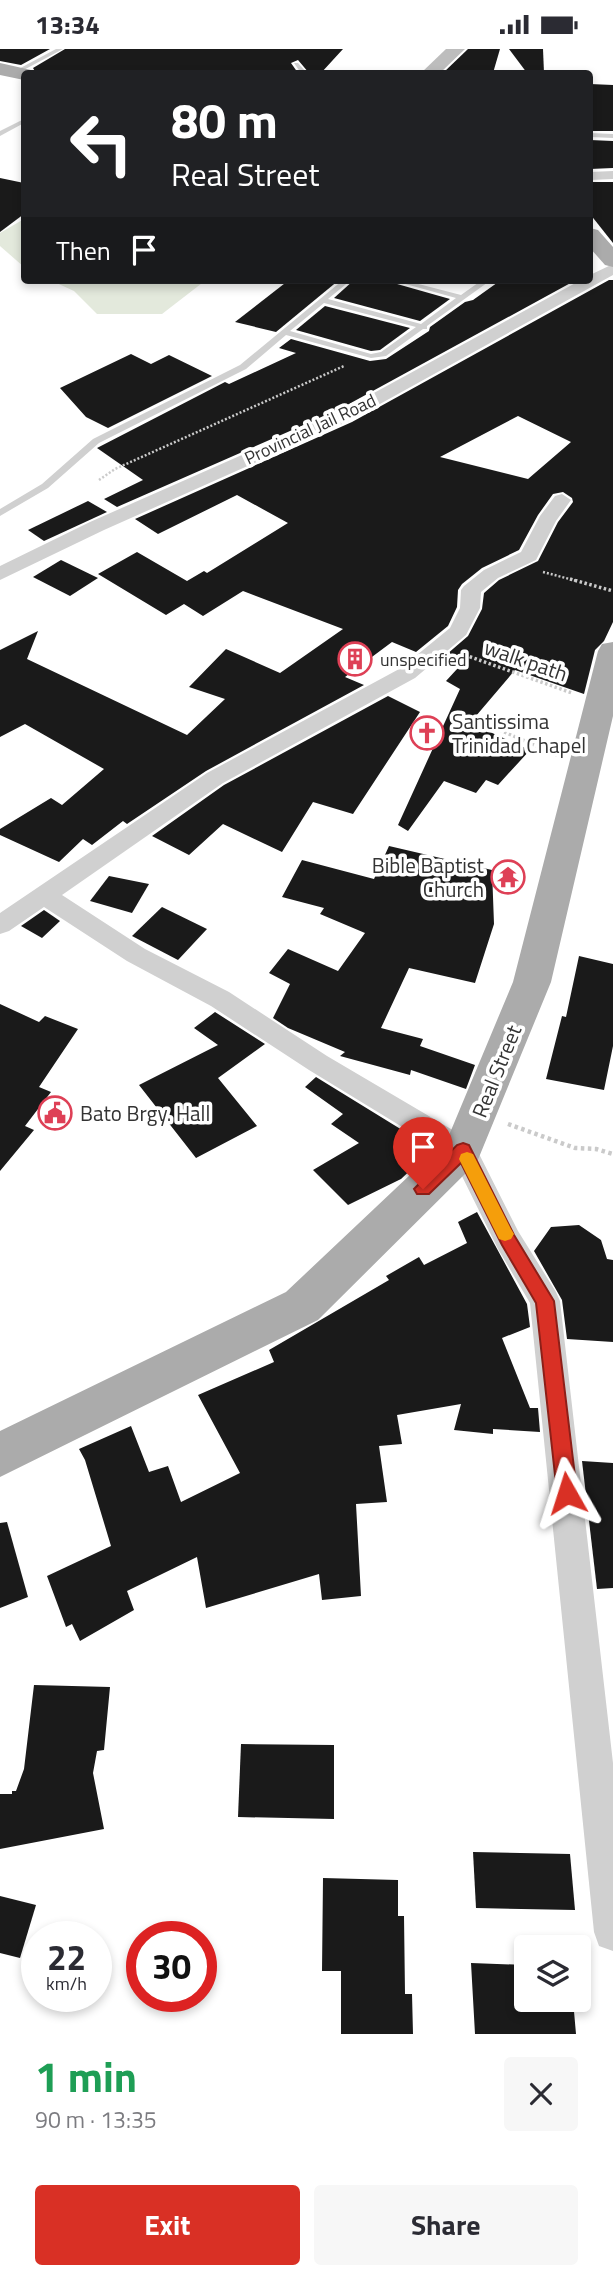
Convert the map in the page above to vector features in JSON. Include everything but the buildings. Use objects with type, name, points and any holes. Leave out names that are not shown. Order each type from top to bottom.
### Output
[{"type":"main road","points":[[593,238],[613,260]]},
{"type":"main road","name":"Real Street","points":[[0,1455],[302,1306],[463,1150],[532,982],[613,651]]},
{"type":"street","points":[[433,70],[456,49]]},
{"type":"street","points":[[593,176],[613,175]]},
{"type":"street","name":"Provincial Jail Road","points":[[593,280],[613,269]]},
{"type":"street","name":"Provincial Jail Road","points":[[0,574],[97,526],[345,415],[585,284]]},
{"type":"street","points":[[0,925],[215,778],[408,673],[459,631],[470,608],[471,590],[491,574],[529,556],[547,520],[562,500]]},
{"type":"street","points":[[44,895],[136,955],[220,999],[318,1063],[463,1150],[508,1240],[545,1301],[613,1932]]},
{"type":"lane","points":[[13,72],[60,49]]},
{"type":"lane","points":[[296,64],[301,70]]},
{"type":"lane","points":[[0,134],[20,128]]},
{"type":"lane","points":[[593,135],[613,136]]},
{"type":"lane","points":[[0,513],[45,486],[96,441],[243,367],[342,284]]},
{"type":"lane","points":[[410,284],[463,298]]},
{"type":"lane","points":[[284,332],[371,356],[383,353],[424,327],[482,284]]},
{"type":"lane","points":[[322,300],[424,327]]},
{"type":"path","points":[[99,480],[148,454],[371,356]]},
{"type":"path","points":[[514,563],[613,591]]},
{"type":"path","name":"walk path","points":[[442,647],[600,702]]},
{"type":"path","points":[[495,727],[583,767]]},
{"type":"path","points":[[478,1114],[575,1148],[596,1149],[613,1154]]},
{"type":"shaded area","points":[[21,221],[21,264],[0,246],[0,233]]},
{"type":"shaded area","points":[[59,284],[201,284],[162,314],[97,314],[74,291]]},
{"type":"slow traffic","points":[[467,1159],[505,1234]]},
{"type":"place","name":"unspecified","points":[[355,659]]},
{"type":"place","name":"Santissima Trinidad Chapel","points":[[427,733]]},
{"type":"place","name":"Bible Baptist Church","points":[[508,877]]},
{"type":"place","name":"Bato Brgy. Hall","points":[[55,1113]]},
{"type":"route","points":[[423,1189],[463,1150],[508,1240],[545,1301],[567,1493]]}]
